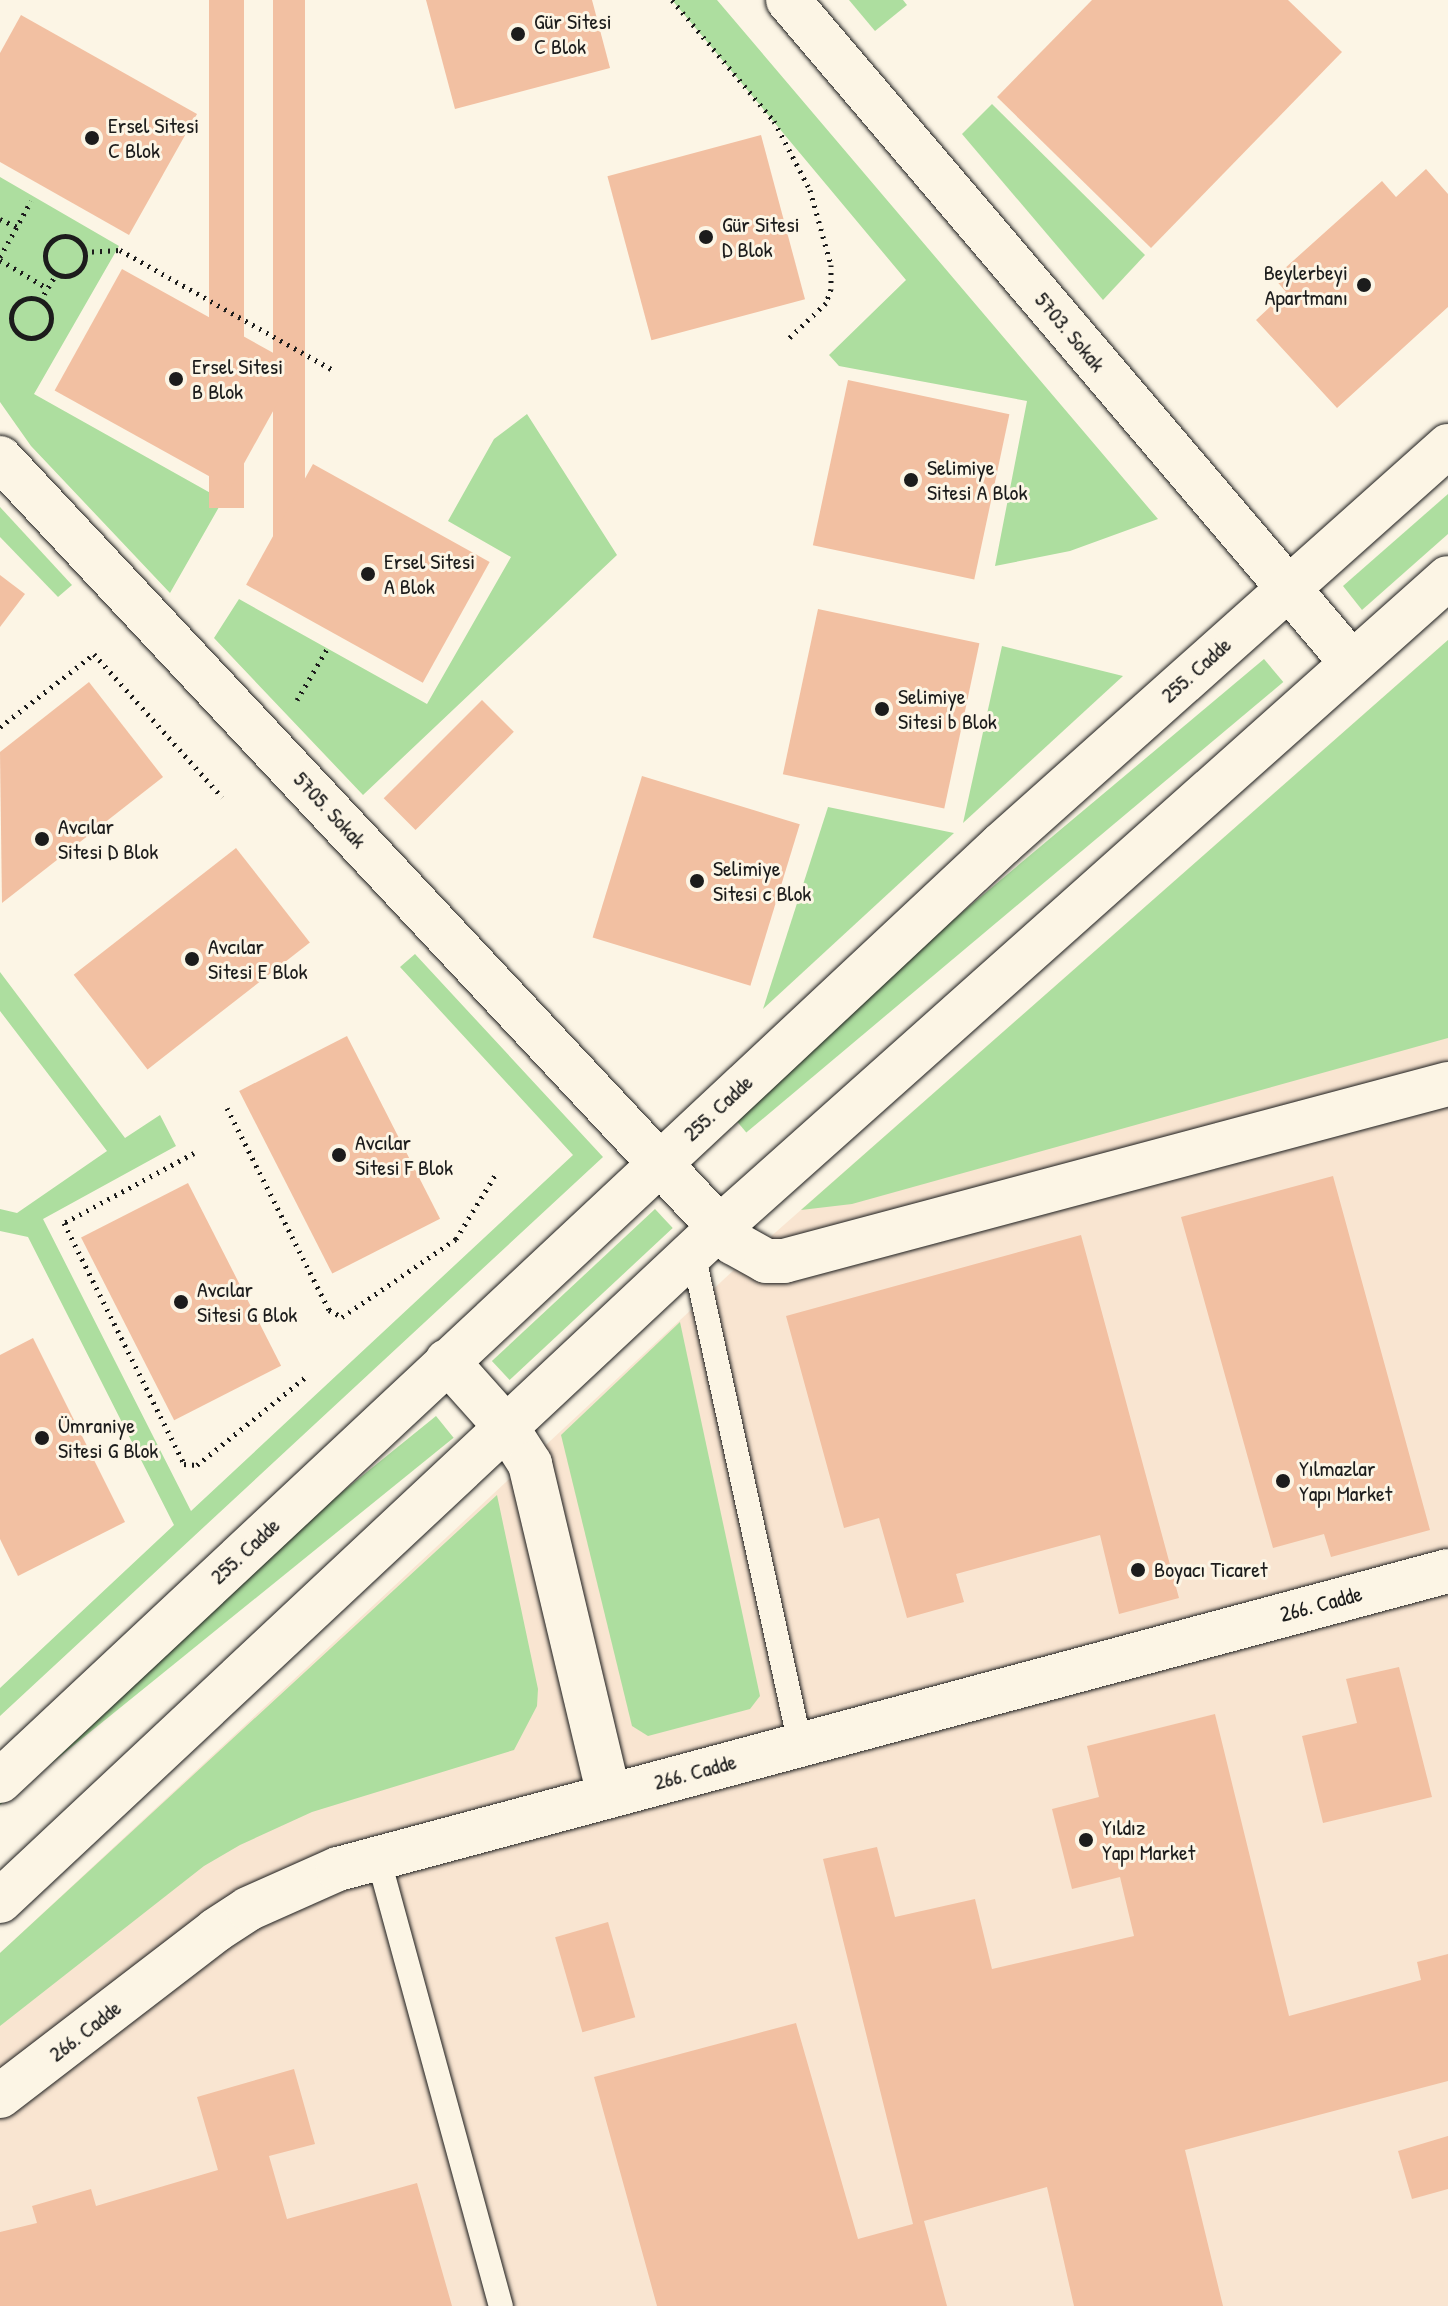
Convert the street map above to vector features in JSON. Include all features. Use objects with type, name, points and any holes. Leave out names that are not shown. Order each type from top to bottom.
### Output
[{"type":"street","name":"5703. Sokak","points":[[788,0],[1352,663]]},
{"type":"street","name":"255. Cadde","points":[[0,1781],[660,1162],[1288,588],[1448,446]]},
{"type":"street","name":"5705. Sokak","points":[[0,458],[660,1162],[706,1240],[784,1261],[1448,1084]]},
{"type":"street","points":[[0,1901],[706,1240],[1448,578]]},
{"type":"street","points":[[447,1361],[507,1428],[530,1464],[541,1498],[609,1796]]},
{"type":"street","name":"266. Cadde","points":[[0,2096],[248,1909],[378,1857],[1448,1571]]},
{"type":"lane","points":[[706,1240],[800,1744]]},
{"type":"lane","points":[[378,1857],[501,2306]]},
{"type":"path","points":[[672,0],[774,121],[810,190],[831,265],[831,289],[826,303],[788,339]]},
{"type":"path","points":[[31,201],[0,259],[47,288]]},
{"type":"path","points":[[0,219],[17,227]]},
{"type":"path","points":[[71,237],[84,252],[80,270],[68,276],[56,274],[44,258],[52,241],[71,237]]},
{"type":"path","points":[[84,252],[120,250],[333,370]]},
{"type":"path","points":[[40,301],[56,274]]},
{"type":"path","points":[[24,299],[40,301],[50,312],[50,325],[34,338],[22,336],[11,320],[14,307],[24,299]]},
{"type":"path","points":[[296,703],[327,649]]},
{"type":"path","points":[[0,727],[94,654],[222,797]]},
{"type":"path","points":[[227,1108],[329,1310],[342,1317],[456,1239],[497,1172]]},
{"type":"path","points":[[194,1153],[64,1223],[184,1464],[197,1465],[308,1375]]},
{"type":"shaded area","points":[[1448,640],[1448,2306],[0,2306],[0,1953],[751,1254]]},
{"type":"green space","points":[[672,0],[717,0],[1158,519],[1070,551],[995,566],[1027,401],[839,366],[829,355],[906,280]]},
{"type":"green space","points":[[849,0],[903,0],[907,5],[875,31]]},
{"type":"green space","points":[[992,104],[1145,255],[1103,300],[962,134]]},
{"type":"green space","points":[[0,177],[119,246],[34,394],[223,500],[170,593],[31,446],[0,402]]},
{"type":"green space","points":[[527,414],[617,555],[363,795],[214,638],[239,599],[427,704],[511,557],[448,521],[494,439]]},
{"type":"green space","points":[[1448,494],[1448,534],[1362,610],[1343,586]]},
{"type":"green space","points":[[0,507],[72,585],[58,597],[0,537]]},
{"type":"green space","points":[[1448,640],[1448,1038],[852,1204],[801,1210]]},
{"type":"green space","points":[[1002,646],[1123,676],[963,823]]},
{"type":"green space","points":[[1264,659],[1283,682],[746,1133],[727,1110]]},
{"type":"green space","points":[[828,807],[954,833],[763,1009]]},
{"type":"green space","points":[[415,954],[603,1157],[0,1716],[0,1688],[174,1525],[28,1237],[0,1231],[0,1209],[17,1213],[107,1151],[0,1011],[0,972],[125,1138],[160,1115],[176,1146],[43,1219],[191,1511],[573,1155],[400,967]]},
{"type":"green space","points":[[655,1209],[673,1228],[510,1380],[492,1361]]},
{"type":"green space","points":[[680,1322],[760,1696],[750,1709],[648,1736],[632,1726],[561,1435]]},
{"type":"green space","points":[[436,1416],[454,1438],[0,1805],[0,1769]]},
{"type":"green space","points":[[497,1495],[538,1689],[537,1706],[514,1750],[312,1812],[240,1845],[204,1866],[0,2026],[0,1953]]},
{"type":"building","points":[[209,0],[244,0],[244,508],[209,508]]},
{"type":"building","points":[[273,0],[305,0],[305,582],[273,582]]},
{"type":"building","name":"Gür Sitesi C Blok","points":[[426,0],[592,0],[610,68],[455,109]]},
{"type":"building","points":[[1092,0],[1288,0],[1342,52],[1151,248],[997,97]]},
{"type":"building","name":"Ersel Sitesi C Blok","points":[[21,15],[197,114],[129,235],[0,162],[0,53]]},
{"type":"building","name":"Gür Sitesi D Blok","points":[[761,135],[805,299],[651,340],[607,176]]},
{"type":"building","name":"Beylerbeyi Apartmanı","points":[[1426,169],[1448,194],[1448,307],[1337,408],[1256,320],[1286,292],[1274,278],[1382,181],[1396,197]]},
{"type":"building","name":"Ersel Sitesi B Blok","points":[[122,269],[298,366],[230,488],[55,391]]},
{"type":"building","name":"Selimiye Sitesi A Blok","points":[[848,380],[1009,414],[974,580],[813,545]]},
{"type":"building","name":"Ersel Sitesi A Blok","points":[[313,464],[490,562],[423,683],[246,585]]},
{"type":"building","points":[[0,575],[25,594],[0,627]]},
{"type":"building","name":"Selimiye Sitesi b Blok","points":[[818,609],[979,643],[944,809],[783,774]]},
{"type":"building","name":"Avcılar Sitesi D Blok","points":[[89,682],[163,777],[2,903],[0,752]]},
{"type":"building","points":[[482,700],[514,732],[416,830],[384,798]]},
{"type":"building","name":"Selimiye Sitesi c Blok","points":[[642,776],[800,824],[750,986],[593,938]]},
{"type":"building","name":"Avcılar Sitesi E Blok","points":[[236,848],[310,943],[148,1069],[74,975]]},
{"type":"building","name":"Avcılar Sitesi F Blok","points":[[347,1036],[440,1219],[332,1274],[239,1091]]},
{"type":"building","points":[[1333,1176],[1430,1530],[1331,1557],[1324,1534],[1273,1548],[1181,1217]]},
{"type":"building","name":"Avcılar Sitesi G Blok","points":[[188,1183],[281,1366],[174,1420],[81,1237]]},
{"type":"building","points":[[1081,1235],[1179,1598],[1119,1614],[1100,1535],[956,1574],[964,1602],[907,1618],[879,1518],[844,1528],[786,1316]]},
{"type":"building","name":"Ümraniye Sitesi G Blok","points":[[33,1338],[125,1522],[18,1576],[0,1539],[0,1355]]},
{"type":"building","points":[[1399,1667],[1432,1797],[1323,1823],[1302,1736],[1357,1723],[1346,1679]]},
{"type":"building","points":[[1215,1714],[1289,2016],[1421,1980],[1417,1962],[1448,1954],[1448,2081],[1185,2150],[1223,2306],[1074,2306],[1047,2187],[924,2221],[947,2306],[657,2306],[594,2077],[796,2023],[858,2239],[913,2224],[823,1859],[877,1847],[895,1917],[975,1899],[992,1969],[1134,1936],[1120,1877],[1072,1889],[1052,1809],[1099,1797],[1087,1746]]},
{"type":"building","points":[[608,1922],[635,2017],[582,2032],[555,1937]]},
{"type":"building","points":[[294,2069],[315,2144],[269,2156],[287,2219],[417,2183],[452,2306],[0,2306],[0,2232],[37,2223],[32,2206],[91,2189],[96,2206],[218,2170],[197,2097]]},
{"type":"building","points":[[1448,2136],[1448,2189],[1412,2199],[1398,2151]]},
{"type":"place","name":"Gür Sitesi C Blok","points":[[518,34]]},
{"type":"place","name":"Ersel Sitesi C Blok","points":[[92,138]]},
{"type":"place","name":"Gür Sitesi D Blok","points":[[706,237]]},
{"type":"place","name":"Beylerbeyi Apartmanı","points":[[1364,285]]},
{"type":"place","name":"Ersel Sitesi B Blok","points":[[176,379]]},
{"type":"place","name":"Selimiye Sitesi A Blok","points":[[911,480]]},
{"type":"place","name":"Ersel Sitesi A Blok","points":[[368,574]]},
{"type":"place","name":"Selimiye Sitesi b Blok","points":[[882,709]]},
{"type":"place","name":"Avcılar Sitesi D Blok","points":[[42,839]]},
{"type":"place","name":"Selimiye Sitesi c Blok","points":[[697,881]]},
{"type":"place","name":"Avcılar Sitesi E Blok","points":[[192,959]]},
{"type":"place","name":"Avcılar Sitesi F Blok","points":[[339,1155]]},
{"type":"place","name":"Avcılar Sitesi G Blok","points":[[181,1302]]},
{"type":"place","name":"Ümraniye Sitesi G Blok","points":[[42,1438]]},
{"type":"place","name":"Yılmazlar Yapı Market","points":[[1283,1481]]},
{"type":"place","name":"Boyacı Ticaret","points":[[1138,1570]]},
{"type":"place","name":"Yıldız Yapı Market","points":[[1086,1840]]}]
